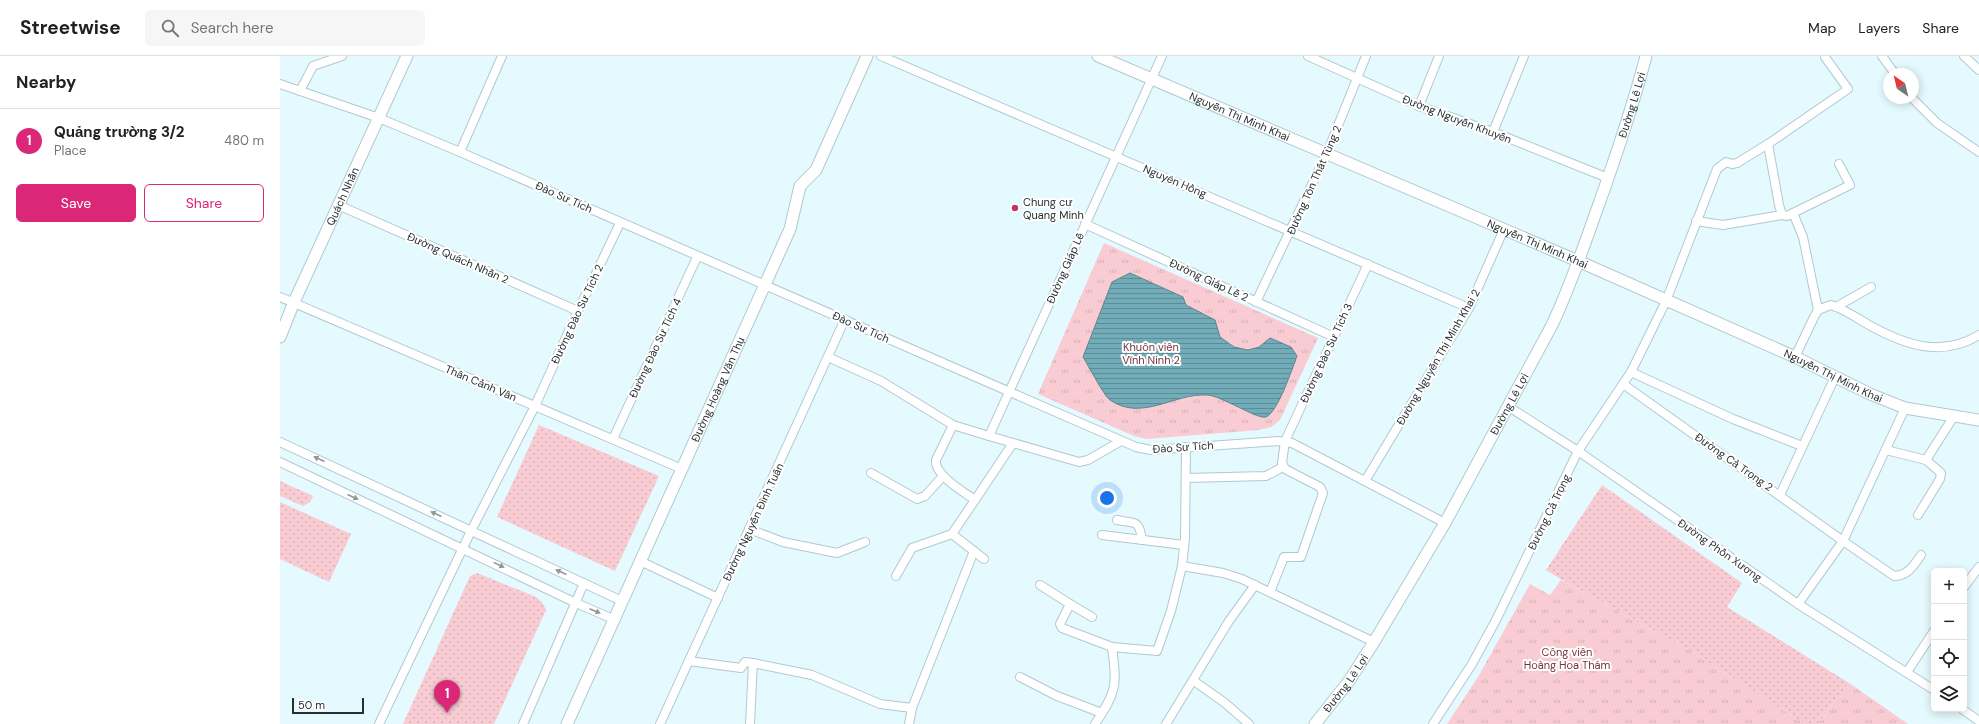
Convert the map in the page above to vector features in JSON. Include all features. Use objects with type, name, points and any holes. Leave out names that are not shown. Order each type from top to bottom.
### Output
[{"type":"street","points":[[300,91],[314,66],[342,56]]},
{"type":"street","name":"Quách Nhẫn","points":[[280,337],[294,302],[407,56]]},
{"type":"street","points":[[460,152],[502,56]]},
{"type":"street","name":"Đường Hoàng Văn Thụ","points":[[567,724],[790,229],[800,186],[816,170],[867,56]]},
{"type":"street","name":"Nguyên Hồng","points":[[881,56],[1116,155],[1469,308]]},
{"type":"street","name":"Nguyễn Thị Minh Khai","points":[[1098,56],[1578,261],[1795,357],[1870,394],[1906,408],[1979,420]]},
{"type":"street","name":"Đường Giáp Lễ","points":[[989,436],[1162,56]]},
{"type":"street","name":"Đường Nguyễn Khuyến","points":[[1308,56],[1419,106],[1493,132],[1608,178]]},
{"type":"street","name":"Đường Tôn Thất Tùng 2","points":[[1256,302],[1327,153],[1366,56]]},
{"type":"street","points":[[1419,106],[1439,56]]},
{"type":"street","points":[[1493,132],[1524,56]]},
{"type":"street","name":"Đường Lê Lợi","points":[[1316,724],[1349,680],[1374,642],[1445,523],[1509,407],[1562,304],[1608,178],[1638,86],[1646,56]]},
{"type":"street","points":[[1882,56],[1891,68]]},
{"type":"street","points":[[1964,56],[1979,70]]},
{"type":"street","points":[[1782,215],[1768,144],[1848,89],[1825,57]]},
{"type":"street","name":"Đào Sư Tích","points":[[280,84],[379,118],[460,152],[697,257],[846,319],[1009,393],[1145,450],[1285,441],[1292,442],[1445,523]]},
{"type":"street","points":[[1918,104],[1938,123],[1979,152]]},
{"type":"street","name":"Đường Cả Trọng","points":[[1433,724],[1472,664],[1496,620],[1578,451],[1632,372],[1666,301],[1713,177],[1722,163],[1737,163],[1768,144]]},
{"type":"street","points":[[1696,221],[1723,225],[1782,215],[1787,216],[1850,185],[1839,164]]},
{"type":"street","name":"Đường Quách Nhẫn 2","points":[[338,205],[578,311]]},
{"type":"street","points":[[1793,213],[1803,237],[1818,310],[1795,357]]},
{"type":"street","name":"Đường Đào Sư Tích 2","points":[[379,724],[463,548],[535,406],[620,223]]},
{"type":"street","name":"Đường Giáp Lễ 2","points":[[1085,224],[1334,337]]},
{"type":"street","name":"Đường Nguyễn Thị Minh Khai 2","points":[[1365,481],[1469,308],[1504,229]]},
{"type":"street","name":"Đường Đào Sư Tích 4","points":[[612,439],[697,257]]},
{"type":"street","name":"Đường Đào Sư Tích 3","points":[[1285,441],[1368,264]]},
{"type":"street","points":[[1836,307],[1871,287]]},
{"type":"street","name":"Thân Cảnh Vân","points":[[280,297],[682,469]]},
{"type":"street","points":[[1818,310],[1831,305],[1884,333],[1920,347],[1933,348],[1953,346],[1968,342],[1979,335]]},
{"type":"street","name":"Đường Nguyễn Đình Tuân","points":[[660,724],[846,319]]},
{"type":"street","points":[[828,357],[881,382],[954,425],[1013,443],[1080,462],[1088,460],[1122,441]]},
{"type":"street","points":[[1632,372],[1733,419],[1802,446]]},
{"type":"street","points":[[1780,495],[1835,377]]},
{"type":"street","name":"Đường Cả Trọng 2","points":[[1623,384],[1894,576],[1907,573],[1921,555]]},
{"type":"street","name":"Đường Phồn Xương","points":[[1509,407],[1578,451],[1798,604],[1931,688]]},
{"type":"street","points":[[1798,604],[1843,541],[1906,408]]},
{"type":"street","points":[[1926,460],[1954,416]]},
{"type":"street","points":[[954,425],[936,460],[938,471],[975,500]]},
{"type":"street","points":[[1283,467],[1285,441]]},
{"type":"street","points":[[280,442],[622,601]]},
{"type":"street","points":[[896,576],[912,548],[952,534],[1013,443]]},
{"type":"street","points":[[1070,604],[1060,626],[1112,647],[1157,651],[1171,611],[1182,566],[1184,545],[1186,447]]},
{"type":"street","points":[[1886,450],[1926,460],[1940,473],[1940,479],[1918,515]]},
{"type":"street","points":[[280,462],[576,603],[613,619]]},
{"type":"street","points":[[1186,478],[1266,476],[1283,467]]},
{"type":"street","points":[[1270,592],[1284,557],[1300,557],[1323,493],[1320,487],[1283,467]]},
{"type":"street","points":[[871,473],[917,499],[925,496],[943,476]]},
{"type":"street","points":[[1117,520],[1137,524],[1140,527],[1142,540]]},
{"type":"street","points":[[749,529],[783,542],[837,553],[866,542]]},
{"type":"street","points":[[952,534],[984,559]]},
{"type":"street","points":[[1102,535],[1184,545]]},
{"type":"street","points":[[909,724],[912,708],[974,552]]},
{"type":"street","points":[[640,561],[718,598]]},
{"type":"street","points":[[1182,566],[1231,575],[1374,642]]},
{"type":"street","points":[[1967,583],[1979,567]]},
{"type":"street","points":[[523,724],[584,583]]},
{"type":"street","points":[[1040,585],[1092,616]]},
{"type":"street","points":[[1166,724],[1194,681],[1228,621],[1255,585]]},
{"type":"street","points":[[1907,672],[1931,636]]},
{"type":"street","points":[[1095,724],[1113,694],[1116,681],[1112,647]]},
{"type":"street","points":[[689,661],[741,668],[745,662],[812,675],[880,704],[912,708]]},
{"type":"street","points":[[750,724],[753,663]]},
{"type":"street","points":[[1020,677],[1057,696],[1102,713]]},
{"type":"street","points":[[1194,681],[1225,703],[1249,724]]},
{"type":"street","points":[[1966,712],[1979,721]]},
{"type":"green space","name":"Khuôn viên Vĩnh Ninh 2","points":[[1104,243],[1318,338],[1280,420],[1271,427],[1259,430],[1146,439],[1134,436],[1038,394]]},
{"type":"green space","points":[[539,425],[659,476],[615,571],[497,517]]},
{"type":"green space","points":[[280,481],[313,496],[310,502],[303,506],[280,496]]},
{"type":"green space","points":[[1602,485],[1742,583],[1727,607],[1849,683],[1818,724],[1805,724],[1691,651],[1546,570]]},
{"type":"green space","points":[[280,502],[351,534],[329,582],[280,559]]},
{"type":"green space","points":[[477,573],[536,597],[542,602],[546,610],[494,724],[403,724],[470,576]]},
{"type":"green space","name":"Công viên Hoàng Hoa Thám","points":[[1561,580],[1691,651],[1805,724],[1447,724],[1478,677],[1530,584],[1550,595]]},
{"type":"green space","points":[[1849,683],[1908,724],[1818,724]]},
{"type":"water","points":[[1130,273],[1183,297],[1186,305],[1215,320],[1220,337],[1234,347],[1248,350],[1259,347],[1270,338],[1291,347],[1297,356],[1280,399],[1271,413],[1266,417],[1262,417],[1221,399],[1207,395],[1182,398],[1146,408],[1122,406],[1110,400],[1100,387],[1083,357],[1112,282]]},
{"type":"place","name":"Chung cư Quang Minh","points":[[1015,208]]},
{"type":"place","name":"Quảng trường 3/2","points":[[447,713]]}]
